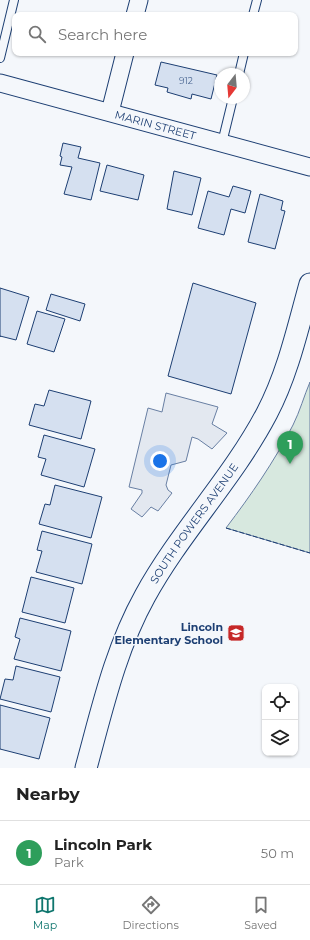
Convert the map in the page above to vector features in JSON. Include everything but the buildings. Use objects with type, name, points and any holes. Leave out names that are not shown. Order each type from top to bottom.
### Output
[{"type":"street","points":[[136,12],[139,0]]},
{"type":"street","points":[[110,112],[124,56]]},
{"type":"street","name":"MARIN STREET","points":[[0,83],[310,167]]},
{"type":"street","name":"SOUTH POWERS AVENUE","points":[[86,768],[118,656],[130,625],[160,570],[230,472],[268,412],[282,379],[310,284]]},
{"type":"lane","points":[[0,58],[14,0]]},
{"type":"lane","points":[[254,12],[257,0]]},
{"type":"lane","points":[[240,68],[243,56]]},
{"type":"lane","points":[[222,143],[232,104]]},
{"type":"shaded area","points":[[310,382],[310,553],[226,528],[253,491],[286,439]]},
{"type":"shaded area","points":[[166,393],[218,407],[212,424],[227,433],[212,449],[198,439],[192,437],[186,461],[171,465],[166,485],[168,490],[172,493],[158,511],[151,507],[142,517],[131,509],[142,493],[142,490],[129,487],[148,408],[162,412]]},
{"type":"fence","points":[[226,528],[310,553]]},
{"type":"place","name":"Lincoln Park","points":[[290,464]]},
{"type":"place","name":"Lincoln Elementary School","points":[[236,633]]}]
